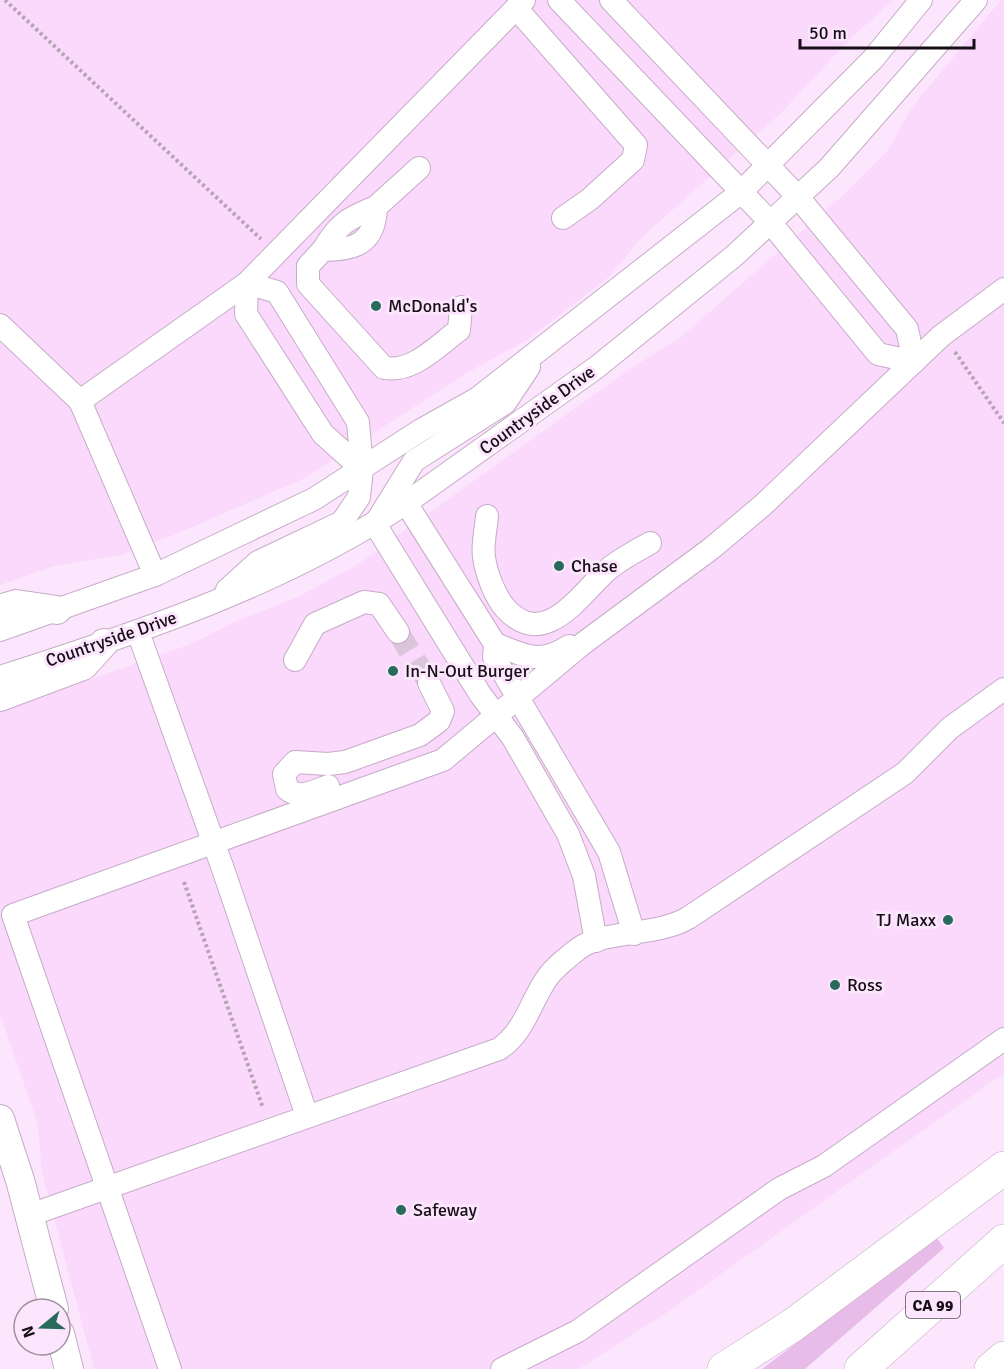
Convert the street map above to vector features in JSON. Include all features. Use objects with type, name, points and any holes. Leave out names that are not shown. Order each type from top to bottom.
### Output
[{"type":"highway","points":[[724,1369],[793,1325],[1004,1168]]},
{"type":"highway","name":"CA 99","points":[[861,1369],[1004,1241]]},
{"type":"highway","points":[[991,1369],[1004,1358]]},
{"type":"main road","points":[[0,609],[15,604],[57,610]]},
{"type":"main road","points":[[0,697],[83,666],[104,644]]},
{"type":"main road","points":[[0,1119],[30,1215],[51,1297]]},
{"type":"street","points":[[559,0],[770,222],[878,354],[914,362]]},
{"type":"street","points":[[611,0],[798,197],[908,329],[914,362]]},
{"type":"street","points":[[0,630],[155,575],[314,499],[421,430],[478,398],[740,193],[873,59],[921,0]]},
{"type":"street","name":"Countryside Drive","points":[[0,677],[104,644],[213,603],[308,560],[375,524],[406,504],[597,367],[734,256],[829,168],[976,0]]},
{"type":"street","points":[[80,401],[247,283],[520,4],[636,145],[633,160],[590,199],[563,218]]},
{"type":"street","points":[[419,168],[376,207],[375,226],[362,243],[347,250],[323,250],[308,266],[308,284],[384,368],[408,367],[459,330],[461,307]]},
{"type":"street","points":[[213,603],[258,562],[342,522],[358,498],[362,469],[358,422],[277,292],[247,283]]},
{"type":"street","points":[[247,283],[246,314],[323,434],[362,469]]},
{"type":"street","points":[[170,1369],[13,915],[172,859],[212,841],[403,776],[443,760],[580,645],[662,587],[763,506],[941,336],[1004,289]]},
{"type":"street","points":[[0,325],[80,401],[155,575]]},
{"type":"street","points":[[540,351],[505,403],[414,461],[375,524],[480,694],[513,738],[568,834],[584,876],[596,941]]},
{"type":"street","points":[[406,504],[495,644],[495,657],[609,852],[633,934]]},
{"type":"street","points":[[488,516],[484,557],[498,600],[516,620],[534,625],[558,616],[578,602],[605,572],[650,543]]},
{"type":"street","points":[[295,660],[315,624],[364,602],[379,604],[398,632]]},
{"type":"street","points":[[138,632],[307,1116]]},
{"type":"street","points":[[495,644],[530,658],[549,656],[568,646],[580,645]]},
{"type":"street","points":[[403,776],[382,767],[301,795],[287,789],[284,779],[286,769],[295,762],[339,764],[431,729],[439,721],[442,711],[429,683]]},
{"type":"street","points":[[30,1215],[499,1049],[521,1028],[550,974],[579,949],[596,941],[655,931],[688,918],[905,773],[950,728],[1004,689]]},
{"type":"street","points":[[0,940],[16,924]]},
{"type":"street","points":[[502,1369],[578,1331],[779,1189],[824,1166],[1004,1039]]},
{"type":"path","points":[[5,0],[276,254]]},
{"type":"path","points":[[951,347],[1004,423]]},
{"type":"path","points":[[184,882],[265,1114]]},
{"type":"shaded area","points":[[0,0],[893,0],[849,40],[782,112],[640,239],[609,277],[527,340],[465,374],[303,479],[169,537],[120,555],[54,566],[0,585]]},
{"type":"shaded area","points":[[1001,0],[1004,0],[1004,1073],[666,1313],[579,1369],[94,1369],[42,1172],[37,1122],[0,1014],[0,711],[191,644],[236,621],[298,597],[355,566],[630,369],[681,337],[842,196],[887,151],[913,106]]},
{"type":"shaded area","points":[[936,1237],[944,1248],[805,1369],[762,1369]]},
{"type":"tunnel","points":[[398,632],[429,683]]},
{"type":"place","name":"McDonald's","points":[[376,306]]},
{"type":"place","name":"Chase","points":[[559,566]]},
{"type":"place","name":"In-N-Out Burger","points":[[393,671]]},
{"type":"place","name":"TJ Maxx","points":[[948,920]]},
{"type":"place","name":"Ross","points":[[835,985]]},
{"type":"place","name":"Safeway","points":[[401,1210]]}]
